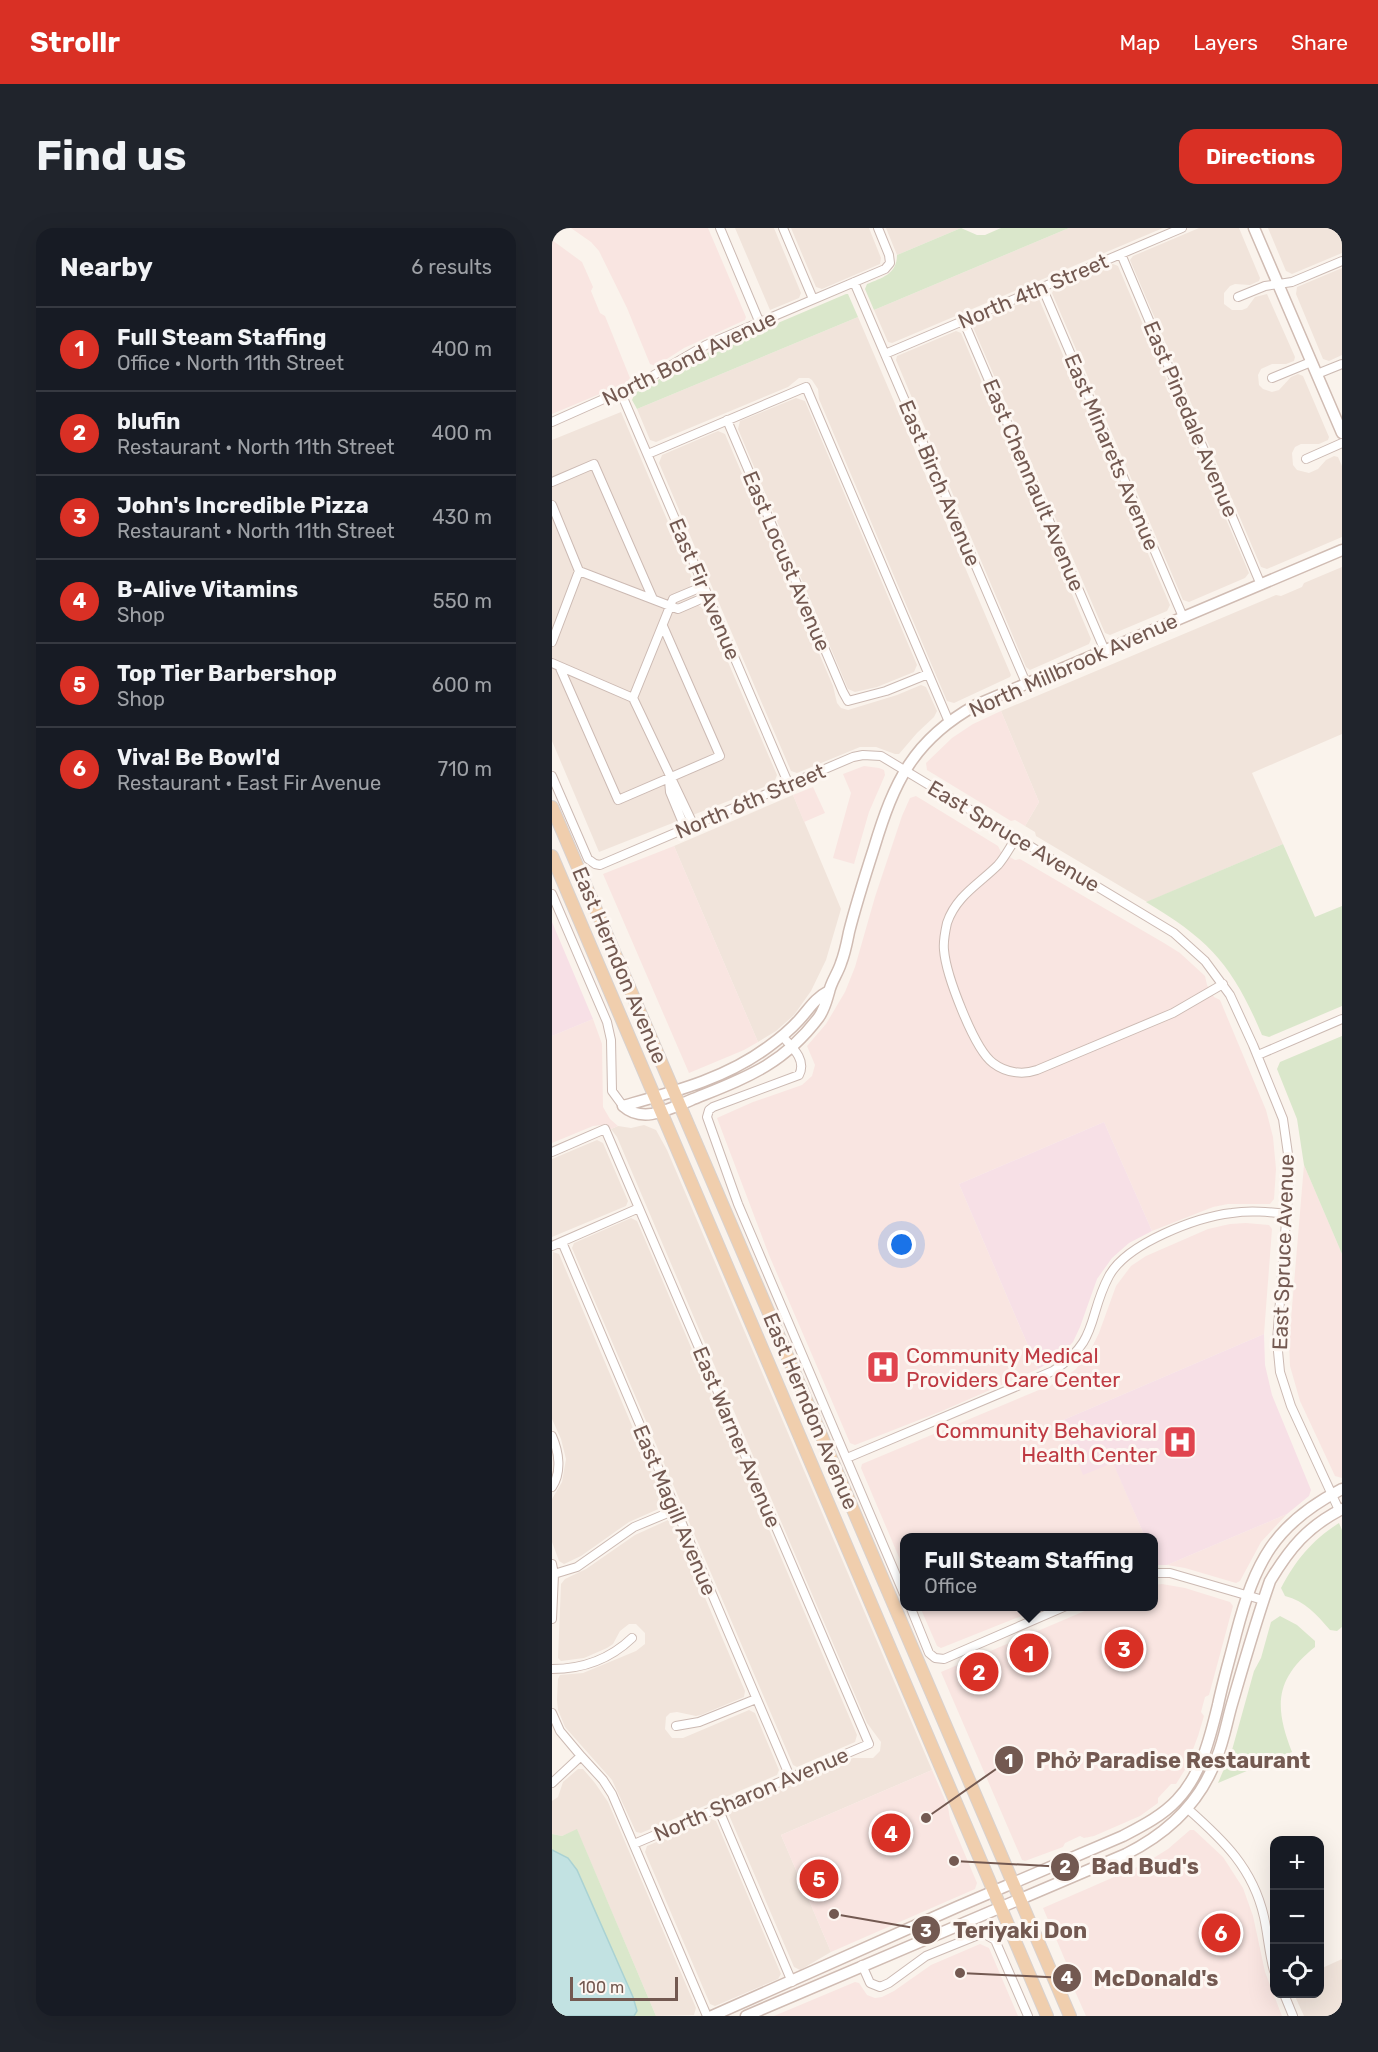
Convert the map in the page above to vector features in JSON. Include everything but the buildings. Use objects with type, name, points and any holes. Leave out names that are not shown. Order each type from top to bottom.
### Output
[{"type":"main road","points":[[1254,228],[1342,433]]},
{"type":"main road","name":"North Millbrook Avenue","points":[[829,991],[817,997],[798,1022],[782,1036],[739,1066],[674,1092],[623,1106],[628,1111],[641,1115],[662,1111],[756,1073],[791,1046],[823,1010],[827,1005],[829,991],[841,963],[855,908],[887,806],[905,770],[923,745],[949,722],[976,705],[1342,550]]},
{"type":"main road","name":"East Herndon Avenue","points":[[552,807],[1070,2016]]},
{"type":"main road","name":"East Herndon Avenue","points":[[552,856],[1047,2016]]},
{"type":"main road","points":[[710,2016],[1123,1836],[1162,1813],[1176,1800],[1198,1768],[1216,1716],[1246,1595],[1262,1559],[1281,1533],[1308,1508],[1342,1489]]},
{"type":"main road","points":[[746,2016],[1137,1848],[1157,1836],[1188,1809],[1218,1756],[1270,1581],[1294,1545],[1306,1532],[1340,1510]]},
{"type":"main road","points":[[1188,1809],[1187,1799],[1204,1770],[1215,1742],[1216,1716]]},
{"type":"main road","points":[[1137,1848],[1140,1838],[1164,1822],[1176,1809],[1176,1800]]},
{"type":"main road","points":[[796,1995],[820,1978],[866,1958],[872,1951],[871,1945]]},
{"type":"street","points":[[720,228],[759,321]]},
{"type":"street","points":[[783,228],[813,299]]},
{"type":"street","name":"North Bond Avenue","points":[[552,422],[621,393],[696,349],[885,269],[890,263],[889,255],[878,228]]},
{"type":"street","name":"North 4th Street","points":[[885,354],[1182,228]]},
{"type":"street","name":"East Pinedale Avenue","points":[[1121,254],[1261,585]]},
{"type":"street","points":[[1238,297],[1265,286],[1292,282],[1342,261]]},
{"type":"street","name":"East Birch Avenue","points":[[854,282],[1026,684]]},
{"type":"street","name":"East Minarets Avenue","points":[[1042,287],[1183,617]]},
{"type":"street","name":"East Chennault Avenue","points":[[963,320],[1105,651]]},
{"type":"street","points":[[1272,378],[1311,362]]},
{"type":"street","points":[[1317,374],[1342,364]]},
{"type":"street","points":[[648,454],[806,387],[949,722]]},
{"type":"street","name":"East Fir Avenue","points":[[621,393],[789,785]]},
{"type":"street","name":"East Locust Avenue","points":[[727,420],[848,701],[886,691],[928,674]]},
{"type":"street","points":[[1306,459],[1342,443]]},
{"type":"street","points":[[552,482],[594,464],[652,599]]},
{"type":"street","points":[[552,505],[579,571],[552,642]]},
{"type":"street","points":[[579,571],[678,609],[708,596]]},
{"type":"street","points":[[633,698],[674,599],[704,586]]},
{"type":"street","points":[[560,668],[618,800],[720,756],[663,626]]},
{"type":"street","points":[[552,663],[633,698],[669,778],[678,789],[689,826]]},
{"type":"street","name":"North 6th Street","points":[[552,776],[588,859],[600,865],[863,754],[881,756],[905,770]]},
{"type":"street","name":"East Spruce Avenue","points":[[905,770],[1174,933],[1205,961],[1223,984],[1239,1012],[1278,1105],[1287,1138],[1290,1168],[1277,1341],[1280,1372],[1291,1406],[1340,1510]]},
{"type":"street","points":[[1016,838],[1002,860],[959,901],[947,923],[944,938],[945,957],[951,980],[978,1044],[993,1063],[1016,1072],[1037,1070],[1173,1013],[1223,984]]},
{"type":"street","points":[[552,894],[607,1022],[611,1040],[612,1091],[623,1106]]},
{"type":"street","points":[[1257,1055],[1342,1019]]},
{"type":"street","points":[[782,1036],[802,1062],[799,1075],[713,1107],[709,1110],[707,1117],[738,1204],[900,1584]]},
{"type":"street","name":"East Warner Avenue","points":[[552,1152],[605,1129],[869,1744]]},
{"type":"street","points":[[552,1246],[639,1208]]},
{"type":"street","points":[[847,1458],[1053,1371],[1067,1362],[1080,1349],[1089,1333],[1109,1275],[1123,1257],[1137,1247],[1213,1216],[1251,1212],[1287,1214]]},
{"type":"street","name":"East Magill Avenue","points":[[562,1242],[790,1777]]},
{"type":"street","points":[[552,1436],[559,1457],[558,1470],[552,1487]]},
{"type":"street","points":[[554,1574],[577,1567],[634,1527],[675,1510]]},
{"type":"street","points":[[552,1564],[554,1574],[552,1619]]},
{"type":"street","points":[[1158,1573],[1170,1573],[1263,1600]]},
{"type":"street","points":[[912,1611],[929,1653],[935,1658],[944,1659],[1054,1611]]},
{"type":"street","points":[[552,1669],[572,1669],[599,1661],[618,1651],[632,1638]]},
{"type":"street","points":[[676,1726],[699,1722],[756,1699]]},
{"type":"street","points":[[552,1713],[560,1731],[608,1787],[710,2016]]},
{"type":"street","name":"North Sharon Avenue","points":[[634,1844],[869,1744]]},
{"type":"street","points":[[552,1783],[581,1756]]},
{"type":"street","points":[[718,1808],[792,1982]]},
{"type":"street","points":[[1188,1809],[1227,1845],[1246,1873],[1262,1909],[1270,1947]]},
{"type":"street","points":[[862,1965],[870,1983],[880,1987],[926,1956],[977,1934],[989,1935],[998,1947],[1028,2016]]},
{"type":"street","points":[[1286,1998],[1293,2016]]},
{"type":"shaded area","points":[[571,228],[708,228],[746,317],[745,320],[684,348],[656,366],[650,364],[627,308],[599,251],[591,242]]},
{"type":"shaded area","points":[[735,228],[774,228],[801,293],[799,298],[770,310]]},
{"type":"shaded area","points":[[791,228],[869,228],[881,258],[880,264],[822,289],[816,287]]},
{"type":"shaded area","points":[[886,228],[961,228],[897,255]]},
{"type":"shaded area","points":[[1069,228],[1163,228],[892,343],[888,342],[874,310]]},
{"type":"shaded area","points":[[1199,228],[1239,228],[1260,278],[1259,281],[1250,285],[1230,286],[1224,293],[1224,304],[1232,310],[1242,310],[1247,308],[1255,297],[1267,294],[1295,357],[1294,361],[1286,364],[1272,364],[1261,369],[1258,375],[1259,385],[1272,392],[1279,390],[1291,377],[1298,374],[1303,376],[1329,437],[1328,440],[1319,444],[1301,444],[1295,447],[1292,453],[1293,465],[1297,470],[1309,473],[1334,456],[1338,457],[1342,466],[1342,537],[1267,569],[1261,567],[1130,260],[1133,256]]},
{"type":"shaded area","points":[[1268,228],[1342,228],[1342,253],[1292,274],[1286,271]]},
{"type":"shaded area","points":[[552,240],[582,262],[593,287],[591,291],[600,313],[605,316],[630,378],[626,383],[552,414]]},
{"type":"shaded area","points":[[1113,264],[1118,266],[1249,573],[1245,578],[1189,602],[1183,600],[1052,293],[1054,289]]},
{"type":"shaded area","points":[[1342,268],[1342,355],[1329,361],[1323,359],[1296,294],[1297,287]]},
{"type":"shaded area","points":[[1035,297],[1039,299],[1170,605],[1167,611],[1110,635],[1105,633],[973,327],[976,322]]},
{"type":"shaded area","points":[[858,317],[1011,675],[954,703],[947,701],[819,399],[818,389],[812,380],[799,378],[788,387],[656,442],[650,440],[637,409]]},
{"type":"shaded area","points":[[956,331],[961,333],[1091,639],[1089,644],[1030,670],[1026,667],[896,360],[897,356]]},
{"type":"shaded area","points":[[796,398],[805,401],[917,665],[914,672],[877,687],[855,692],[848,689],[738,429],[740,421]]},
{"type":"shaded area","points":[[621,412],[692,578],[690,585],[699,606],[705,609],[777,775],[774,783],[599,852],[552,741],[552,440]]},
{"type":"shaded area","points":[[718,431],[725,434],[841,708],[848,710],[921,685],[926,687],[937,711],[899,754],[876,747],[860,747],[797,773],[791,771],[659,463],[662,455]]},
{"type":"shaded area","points":[[1342,567],[1342,734],[1252,773],[1283,844],[1147,902],[1036,836],[1035,832],[1025,826],[1039,802],[1001,711],[1276,595],[1281,596],[1302,587],[1304,583]]},
{"type":"shaded area","points":[[1001,711],[1039,802],[1025,826],[1015,820],[1011,821],[927,770],[926,763],[952,738],[973,724]]},
{"type":"shaded area","points":[[864,766],[884,770],[885,775],[869,812],[854,864],[833,858],[851,793],[843,774]]},
{"type":"shaded area","points":[[813,787],[825,813],[804,822],[793,795]]},
{"type":"shaded area","points":[[793,795],[841,909],[826,960],[811,991],[794,1015],[776,1031],[758,1042],[674,846]]},
{"type":"shaded area","points":[[916,796],[998,846],[1001,852],[1015,860],[1020,859],[1164,943],[1180,953],[1205,976],[1214,997],[1220,1000],[1266,1110],[1273,1137],[1276,1169],[1274,1199],[1270,1204],[1228,1204],[1213,1207],[1152,1231],[1104,1122],[959,1184],[1038,1369],[942,1411],[855,1445],[850,1443],[769,1255],[717,1118],[753,1102],[802,1085],[812,1076],[815,1065],[807,1046],[826,1024],[845,992],[855,967],[902,816],[910,798]]},
{"type":"shaded area","points":[[674,846],[758,1042],[689,1073],[603,874]]},
{"type":"shaded area","points":[[552,922],[593,1019],[552,1036]]},
{"type":"shaded area","points":[[593,1019],[602,1044],[603,1107],[610,1119],[618,1126],[611,1129],[602,1125],[593,1126],[552,1143],[552,1036]]},
{"type":"shaded area","points":[[1104,1122],[1152,1231],[1129,1243],[1112,1258],[1097,1279],[1073,1342],[1058,1358],[1038,1369],[959,1184]]},
{"type":"shaded area","points":[[644,1125],[656,1130],[667,1150],[932,1770],[781,1835],[831,1952],[800,1970],[794,1967],[729,1815],[731,1811],[853,1758],[873,1758],[880,1751],[881,1742],[867,1723],[617,1137],[611,1129],[618,1126],[631,1128]]},
{"type":"shaded area","points":[[597,1140],[603,1143],[628,1201],[626,1206],[552,1237],[552,1159]]},
{"type":"shaded area","points":[[1304,1165],[1342,1254],[1342,1478],[1335,1476],[1300,1401],[1290,1366],[1289,1343]]},
{"type":"shaded area","points":[[631,1218],[637,1221],[857,1735],[855,1742],[797,1767],[793,1765],[572,1248],[574,1243]]},
{"type":"shaded area","points":[[1230,1224],[1269,1225],[1272,1229],[1264,1334],[1061,1421],[1113,1462],[1143,1533],[900,1533],[900,1560],[861,1468],[862,1464],[1058,1382],[1076,1369],[1090,1351],[1116,1286],[1131,1266],[1146,1256],[1208,1229]]},
{"type":"shaded area","points":[[553,1252],[559,1254],[664,1501],[663,1507],[629,1522],[581,1556],[564,1564],[559,1561],[552,1542],[552,1499],[562,1482],[566,1459],[561,1439],[552,1419]]},
{"type":"shaded area","name":"Community Behavioral Health Center","points":[[1264,1334],[1265,1365],[1272,1395],[1311,1490],[1309,1496],[1287,1514],[1167,1565],[1158,1565],[1158,1533],[1143,1533],[1113,1463],[1083,1475],[1061,1421]]},
{"type":"shaded area","points":[[1287,1514],[1261,1542],[1240,1581],[1236,1583],[1167,1565]]},
{"type":"shaded area","points":[[668,1520],[673,1523],[745,1691],[744,1697],[701,1715],[670,1713],[666,1717],[665,1729],[672,1738],[683,1738],[749,1710],[755,1713],[779,1770],[777,1775],[641,1833],[636,1832],[612,1780],[565,1727],[558,1710],[557,1700],[560,1675],[583,1673],[636,1651],[645,1644],[645,1633],[636,1624],[629,1624],[620,1631],[613,1644],[607,1648],[584,1658],[561,1661],[558,1658],[561,1584],[565,1579],[586,1569],[635,1535]]},
{"type":"shaded area","points":[[1158,1584],[1185,1588],[1230,1602],[1233,1606],[1209,1695],[1205,1697],[1201,1712],[1204,1716],[1186,1768],[1176,1784],[1171,1784],[1158,1798],[1158,1803],[1140,1816],[1094,1836],[1084,1838],[1080,1836],[1065,1843],[1063,1847],[1025,1861],[1022,1860],[941,1672],[1085,1611],[1158,1611]]},
{"type":"shaded area","points":[[922,1611],[1034,1611],[941,1648],[937,1646]]},
{"type":"shaded area","points":[[578,1769],[583,1769],[608,1802],[696,2008],[694,2015],[656,2016],[577,1830],[562,1836],[552,1834],[552,1801],[558,1797],[563,1782]]},
{"type":"shaded area","points":[[932,1770],[977,1883],[975,1889],[831,1952],[781,1835]]},
{"type":"shaded area","points":[[711,1819],[716,1821],[781,1974],[778,1979],[715,2006],[710,2004],[645,1852],[647,1846]]},
{"type":"shaded area","points":[[1190,1830],[1194,1830],[1223,1857],[1243,1888],[1253,1916],[1270,1985],[1270,1998],[1275,1998],[1282,2016],[1086,2016],[1043,1908],[1144,1864],[1168,1849]]},
{"type":"shaded area","points":[[980,1944],[989,1948],[1018,2016],[774,2016],[855,1982],[859,1983],[867,1995],[875,1998],[882,1997],[931,1965]]},
{"type":"shaded area","points":[[1342,1959],[1342,2016],[1304,2016],[1296,1998],[1324,1998],[1324,1967]]},
{"type":"green space","points":[[961,228],[977,235],[985,235],[1001,228],[1069,228],[874,310],[865,289],[867,284],[888,274],[894,267],[897,255]]},
{"type":"green space","points":[[846,294],[858,317],[637,409],[632,400],[635,393],[700,356]]},
{"type":"green space","points":[[1283,844],[1315,917],[1342,906],[1342,1006],[1269,1037],[1262,1035],[1241,990],[1217,957],[1187,929],[1146,902]]},
{"type":"green space","points":[[1342,1036],[1342,1254],[1304,1165],[1297,1119],[1277,1069],[1280,1062]]},
{"type":"green space","points":[[1339,1523],[1342,1530],[1342,1627],[1337,1631],[1330,1630],[1305,1605],[1285,1596],[1281,1588],[1306,1551]]},
{"type":"green space","points":[[1280,1616],[1297,1625],[1315,1641],[1315,1647],[1292,1670],[1285,1682],[1282,1694],[1282,1721],[1292,1752],[1218,1783],[1232,1750],[1254,1671],[1261,1658],[1271,1622]]},
{"type":"green space","points":[[577,1829],[656,2016],[552,2016],[552,1834],[562,1836]]},
{"type":"water","points":[[552,1850],[568,1858],[577,1870],[633,1997],[637,2011],[634,2016],[552,2016]]},
{"type":"place","name":"Community Medical Providers Care Center","points":[[883,1367]]},
{"type":"place","name":"Community Behavioral Health Center","points":[[1180,1442]]},
{"type":"place","name":"John's Incredible Pizza","points":[[1124,1649]]},
{"type":"place","name":"Full Steam Staffing","points":[[1029,1653]]},
{"type":"place","name":"blufin","points":[[979,1672]]},
{"type":"place","name":"Phở Paradise Restaurant","points":[[926,1818]]},
{"type":"place","name":"B-Alive Vitamins","points":[[891,1833]]},
{"type":"place","name":"Bad Bud's","points":[[954,1861]]},
{"type":"place","name":"Top Tier Barbershop","points":[[819,1879]]},
{"type":"place","name":"Teriyaki Don","points":[[834,1914]]},
{"type":"place","name":"Viva! Be Bowl'd","points":[[1221,1933]]},
{"type":"place","name":"McDonald's","points":[[960,1973]]}]
